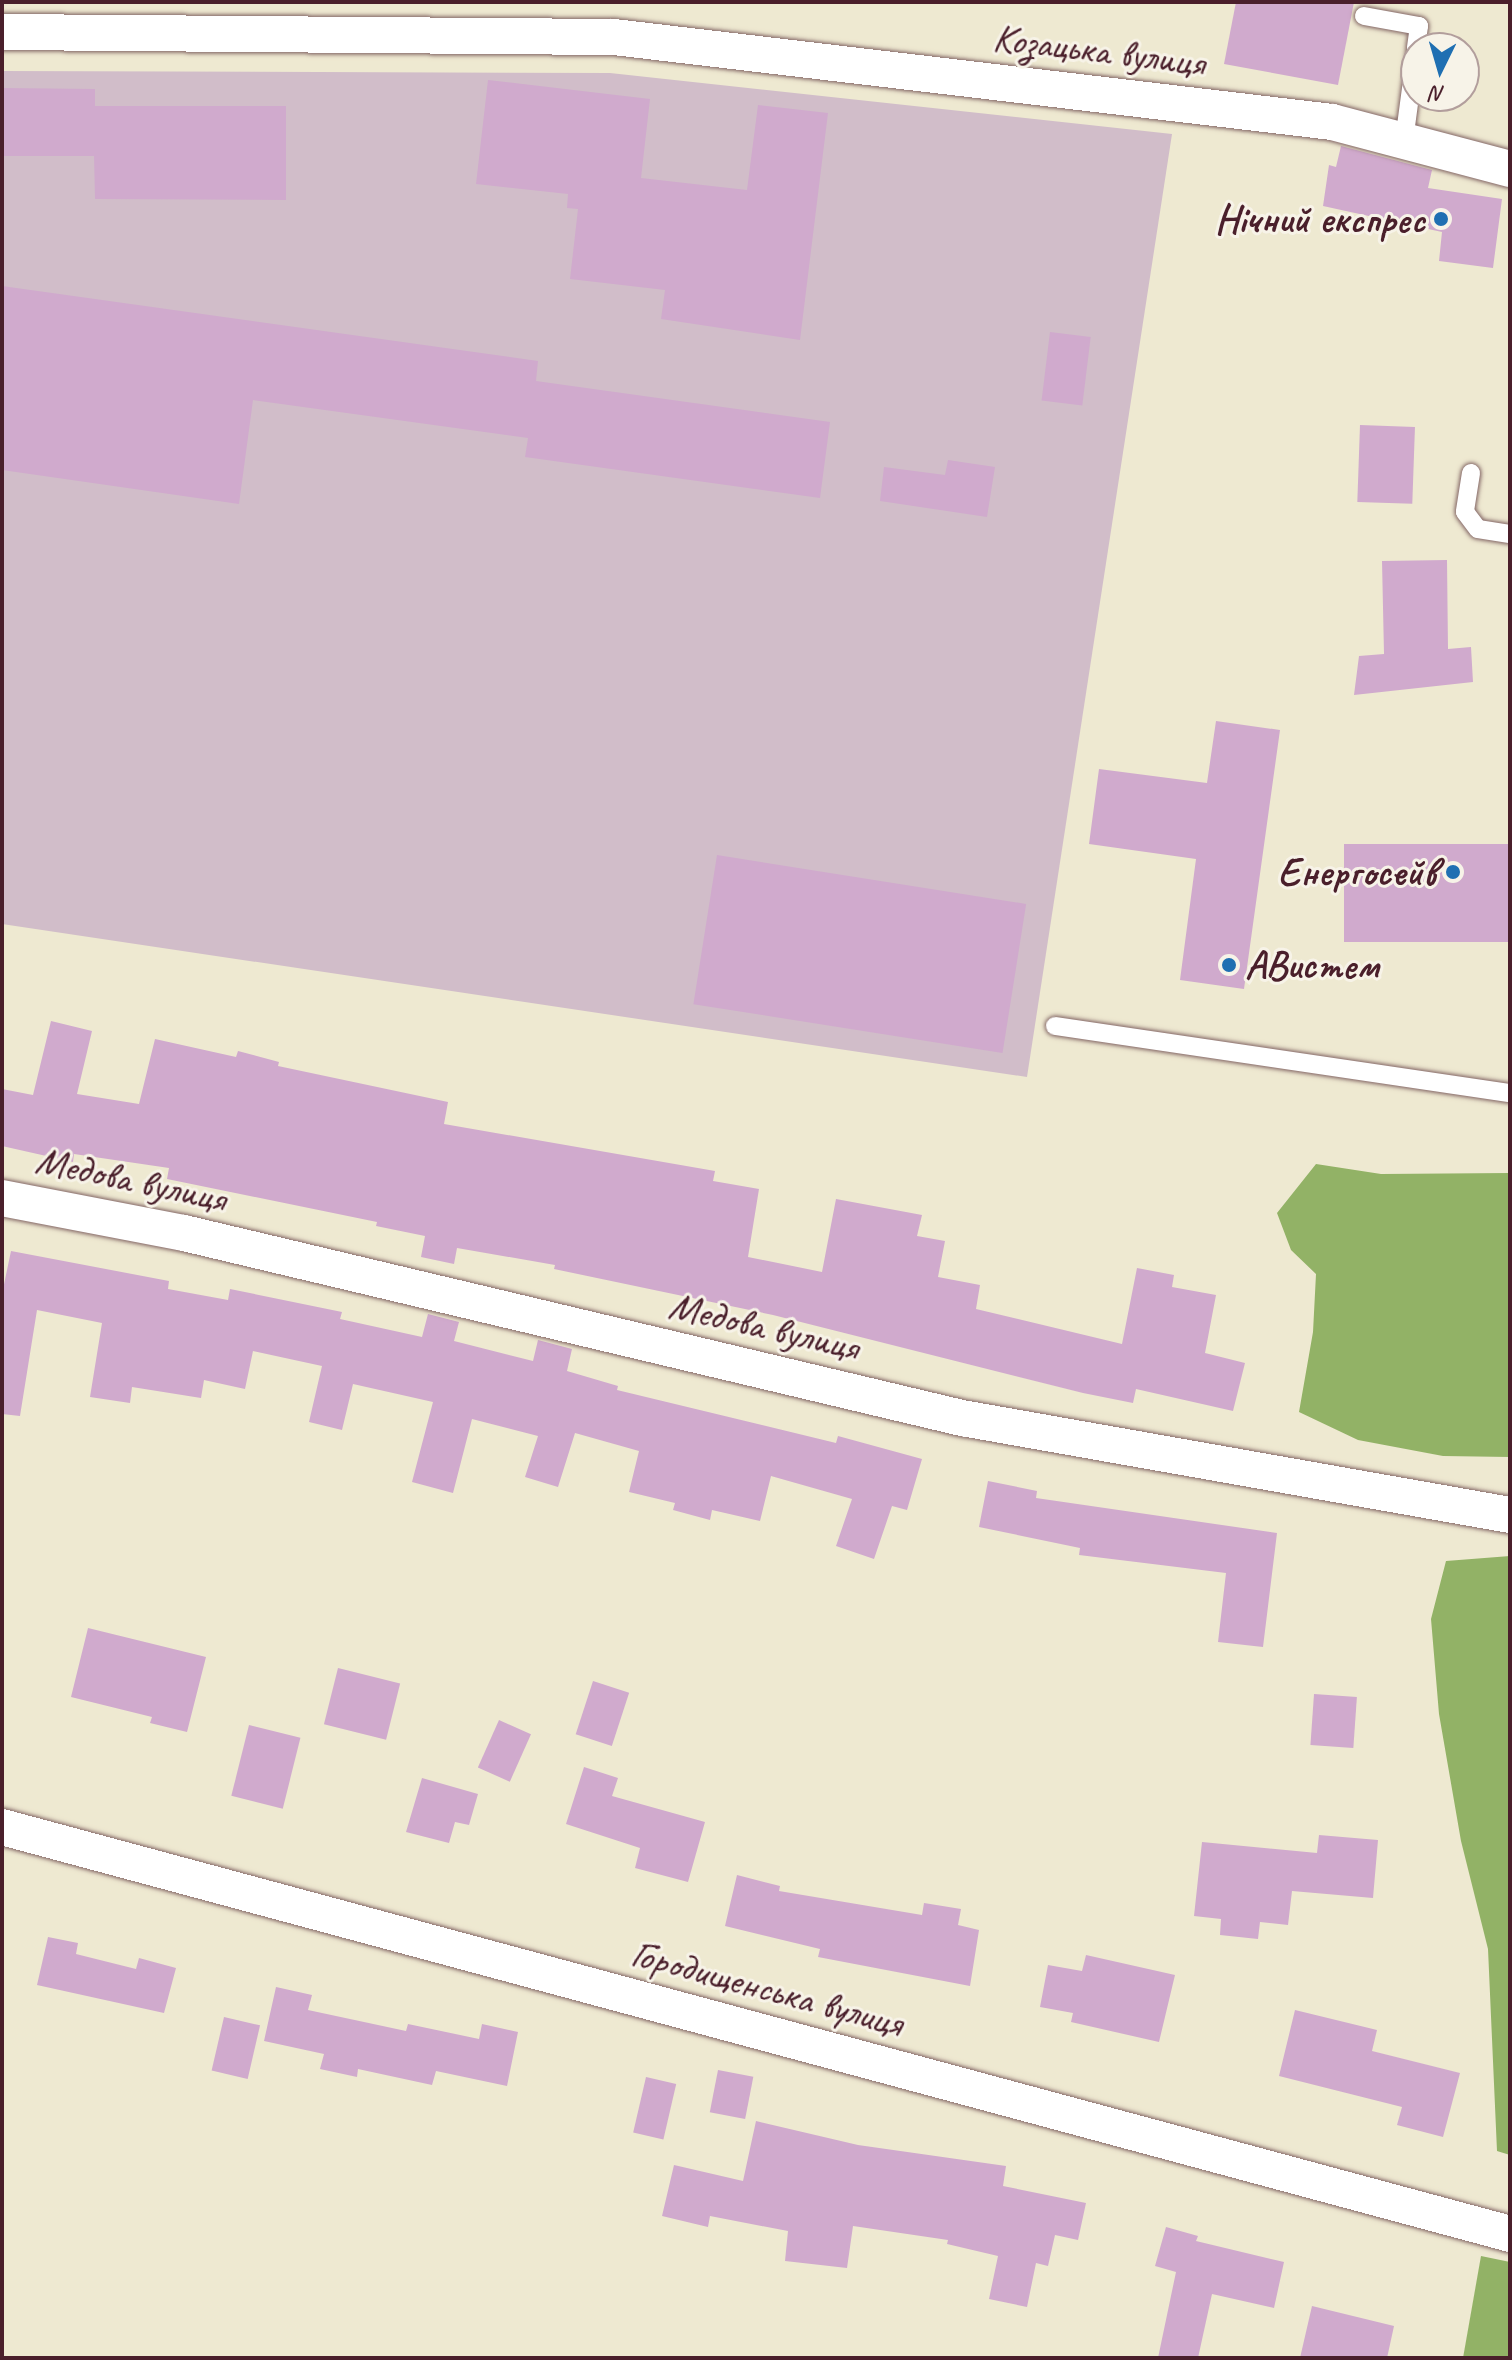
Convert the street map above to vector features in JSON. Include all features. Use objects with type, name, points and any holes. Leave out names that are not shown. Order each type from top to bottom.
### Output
[{"type":"street","name":"Козацька вулиця","points":[[2,32],[614,37],[1332,122],[1510,169]]},
{"type":"street","name":"Медова вулиця","points":[[2,1198],[184,1233],[962,1418],[1510,1515]]},
{"type":"street","name":"Городищенська вулиця","points":[[2,1827],[1510,2234]]},
{"type":"lane","points":[[1364,16],[1419,26],[1418,32]]},
{"type":"lane","points":[[1404,141],[1408,112]]},
{"type":"lane","points":[[1471,473],[1465,512],[1478,529],[1510,534]]},
{"type":"lane","points":[[1055,1026],[1510,1093]]},
{"type":"shaded area","points":[[2,71],[610,73],[1172,134],[1027,1077],[2,924]]},
{"type":"green space","points":[[1316,1164],[1381,1174],[1510,1173],[1510,1457],[1443,1456],[1358,1440],[1299,1412],[1313,1332],[1316,1274],[1291,1250],[1277,1213]]},
{"type":"green space","points":[[1510,1556],[1510,2155],[1497,2151],[1488,1949],[1461,1841],[1439,1714],[1431,1619],[1446,1561]]},
{"type":"green space","points":[[1481,2256],[1510,2262],[1510,2358],[1463,2358]]},
{"type":"building","points":[[1236,2],[1354,2],[1338,85],[1224,64]]},
{"type":"building","points":[[488,80],[650,99],[641,178],[747,190],[758,105],[828,113],[800,340],[661,319],[665,290],[570,279],[578,209],[567,208],[568,194],[476,184]]},
{"type":"building","points":[[2,88],[95,89],[95,106],[286,106],[286,200],[95,199],[94,156],[2,156]]},
{"type":"building","name":"Нічний експрес","points":[[1341,146],[1432,170],[1428,188],[1502,199],[1493,268],[1439,261],[1442,232],[1323,206],[1329,165],[1336,167]]},
{"type":"building","points":[[2,286],[538,361],[536,381],[830,422],[820,498],[525,457],[528,438],[253,400],[239,504],[2,470]]},
{"type":"building","points":[[1050,332],[1091,337],[1082,405],[1042,400]]},
{"type":"building","points":[[1360,425],[1415,427],[1412,504],[1357,502]]},
{"type":"building","points":[[948,460],[995,467],[987,517],[880,501],[884,467],[945,475]]},
{"type":"building","points":[[1447,560],[1448,649],[1471,647],[1473,682],[1354,695],[1359,656],[1384,654],[1382,561]]},
{"type":"building","points":[[1216,721],[1280,730],[1244,989],[1180,980],[1196,859],[1089,844],[1099,769],[1207,783]]},
{"type":"building","points":[[1344,844],[1510,844],[1510,942],[1344,942]]},
{"type":"building","points":[[717,855],[1026,904],[1003,1053],[693,1004]]},
{"type":"building","points":[[51,1021],[92,1031],[77,1094],[139,1104],[155,1039],[236,1057],[238,1051],[279,1062],[278,1066],[448,1102],[444,1124],[715,1171],[713,1181],[759,1189],[748,1257],[822,1272],[836,1199],[922,1215],[917,1236],[945,1241],[938,1277],[980,1285],[976,1309],[1122,1344],[1137,1268],[1174,1275],[1172,1287],[1216,1295],[1205,1353],[1245,1363],[1233,1411],[1136,1389],[1133,1403],[1083,1393],[773,1315],[554,1269],[555,1265],[457,1248],[454,1264],[421,1257],[425,1236],[376,1226],[377,1222],[167,1179],[169,1168],[74,1154],[73,1162],[2,1146],[2,1089],[33,1095]]},
{"type":"building","points":[[11,1251],[169,1281],[168,1289],[228,1300],[230,1289],[342,1312],[340,1319],[422,1337],[428,1314],[459,1322],[454,1341],[533,1361],[538,1340],[572,1349],[567,1371],[618,1386],[617,1390],[836,1443],[838,1436],[922,1459],[907,1510],[892,1506],[874,1559],[836,1546],[852,1499],[771,1476],[760,1521],[712,1510],[710,1520],[673,1510],[675,1503],[629,1492],[639,1451],[575,1433],[558,1487],[525,1477],[538,1436],[472,1419],[453,1493],[412,1482],[433,1402],[353,1384],[342,1430],[309,1422],[322,1366],[253,1351],[245,1389],[204,1380],[201,1398],[132,1387],[130,1403],[90,1397],[102,1323],[37,1310],[20,1416],[2,1414],[2,1294]]},
{"type":"building","points":[[988,1481],[1037,1491],[1036,1498],[1277,1533],[1263,1647],[1218,1642],[1226,1573],[1079,1555],[1080,1548],[979,1527]]},
{"type":"building","points":[[88,1628],[206,1657],[187,1732],[150,1723],[152,1717],[71,1697]]},
{"type":"building","points":[[338,1668],[400,1683],[386,1740],[324,1724]]},
{"type":"building","points":[[593,1681],[629,1693],[612,1746],[576,1734]]},
{"type":"building","points":[[1314,1694],[1357,1697],[1353,1748],[1310,1745]]},
{"type":"building","points":[[499,1720],[531,1734],[510,1782],[478,1768]]},
{"type":"building","points":[[249,1725],[300,1738],[283,1809],[231,1796]]},
{"type":"building","points":[[584,1767],[618,1778],[612,1796],[705,1822],[688,1882],[635,1868],[640,1848],[566,1824]]},
{"type":"building","points":[[422,1778],[478,1794],[469,1825],[455,1822],[449,1843],[406,1832]]},
{"type":"building","points":[[1319,1835],[1378,1840],[1373,1898],[1292,1891],[1288,1925],[1260,1922],[1258,1939],[1220,1935],[1221,1919],[1194,1916],[1202,1842],[1317,1853]]},
{"type":"building","points":[[737,1875],[780,1886],[779,1891],[922,1915],[924,1903],[961,1909],[958,1925],[979,1930],[970,1986],[818,1957],[820,1949],[725,1926]]},
{"type":"building","points":[[48,1937],[78,1943],[76,1954],[136,1969],[139,1958],[176,1968],[164,2013],[37,1985]]},
{"type":"building","points":[[1086,1955],[1175,1975],[1159,2042],[1071,2022],[1073,2013],[1040,2007],[1048,1965],[1082,1971]]},
{"type":"building","points":[[276,1987],[312,1995],[308,2010],[406,2031],[408,2024],[479,2039],[482,2024],[518,2032],[507,2086],[436,2071],[432,2085],[358,2069],[357,2077],[320,2069],[324,2054],[264,2041]]},
{"type":"building","points":[[1295,2010],[1377,2030],[1372,2051],[1460,2073],[1443,2137],[1397,2125],[1402,2107],[1279,2076]]},
{"type":"building","points":[[224,2017],[260,2025],[248,2079],[212,2071]]},
{"type":"building","points":[[718,2070],[753,2077],[745,2119],[710,2112]]},
{"type":"building","points":[[646,2077],[676,2084],[663,2140],[633,2133]]},
{"type":"building","points":[[756,2121],[858,2145],[1006,2166],[1003,2186],[1086,2203],[1078,2240],[1055,2235],[1048,2266],[1036,2263],[1027,2307],[989,2299],[998,2256],[947,2244],[948,2240],[853,2226],[847,2268],[785,2261],[788,2231],[710,2216],[708,2227],[662,2216],[674,2165],[743,2181]]},
{"type":"building","points":[[1166,2227],[1198,2236],[1196,2241],[1284,2262],[1274,2308],[1212,2294],[1198,2358],[1158,2358],[1176,2272],[1155,2266]]},
{"type":"building","points":[[1312,2306],[1394,2326],[1387,2358],[1300,2358]]},
{"type":"place","name":"Нічний експрес","points":[[1441,219]]},
{"type":"place","name":"Енергосейв","points":[[1453,872]]},
{"type":"place","name":"АВистем","points":[[1229,965]]}]
